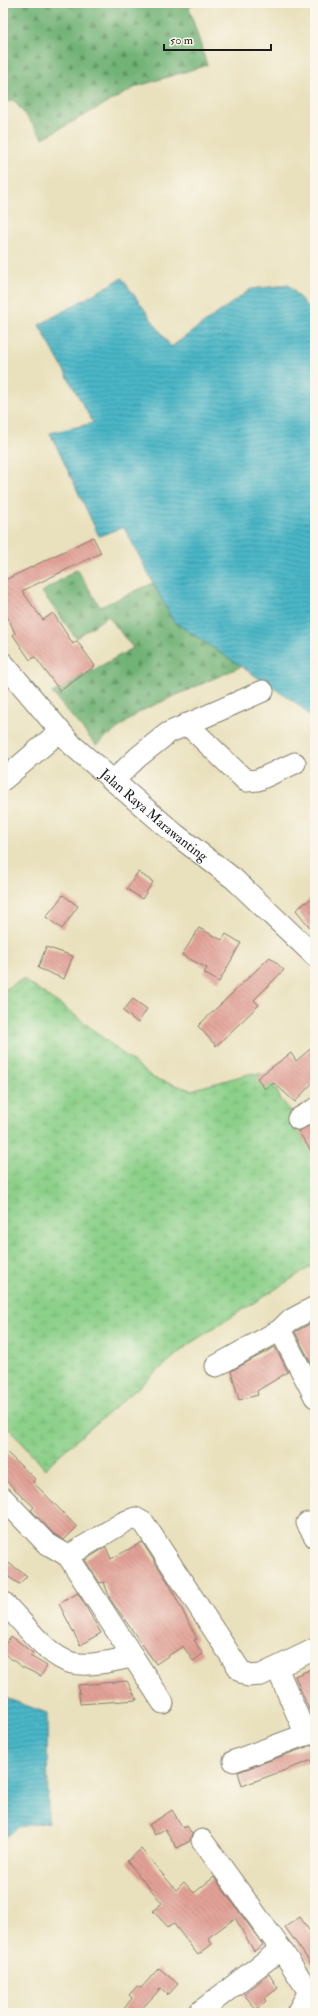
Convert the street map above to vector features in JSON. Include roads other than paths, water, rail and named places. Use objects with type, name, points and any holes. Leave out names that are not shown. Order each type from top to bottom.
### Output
[{"type":"street","name":"Jalan Raya Marawanting","points":[[3,663],[59,732],[175,834],[234,879],[315,956]]},
{"type":"street","points":[[113,781],[162,737],[187,724],[263,691]]},
{"type":"street","points":[[187,724],[246,781],[258,780],[295,763]]},
{"type":"street","points":[[3,780],[59,732]]},
{"type":"street","points":[[216,1366],[280,1330],[289,1320],[315,1307]]},
{"type":"street","points":[[280,1330],[315,1397]]},
{"type":"street","points":[[3,1498],[46,1543],[68,1556],[163,1703]]},
{"type":"street","points":[[68,1556],[124,1522],[130,1519],[138,1520],[147,1527],[240,1670],[248,1676],[252,1677],[277,1668],[315,1649]]},
{"type":"street","points":[[3,1602],[44,1647],[60,1658],[72,1663],[95,1663],[133,1657]]},
{"type":"street","points":[[3,1623],[29,1642],[44,1647]]},
{"type":"street","points":[[234,1761],[310,1733],[277,1668]]},
{"type":"street","points":[[202,1840],[281,1949],[312,1995],[297,2013]]},
{"type":"street","points":[[198,2013],[281,1949]]},
{"type":"water","points":[[122,278],[171,347],[251,289],[289,285],[315,316],[315,722],[299,705],[173,621],[124,527],[99,536],[50,433],[93,423],[39,325]]},
{"type":"water","points":[[3,1697],[47,1713],[48,1822],[18,1827],[3,1840]]}]
